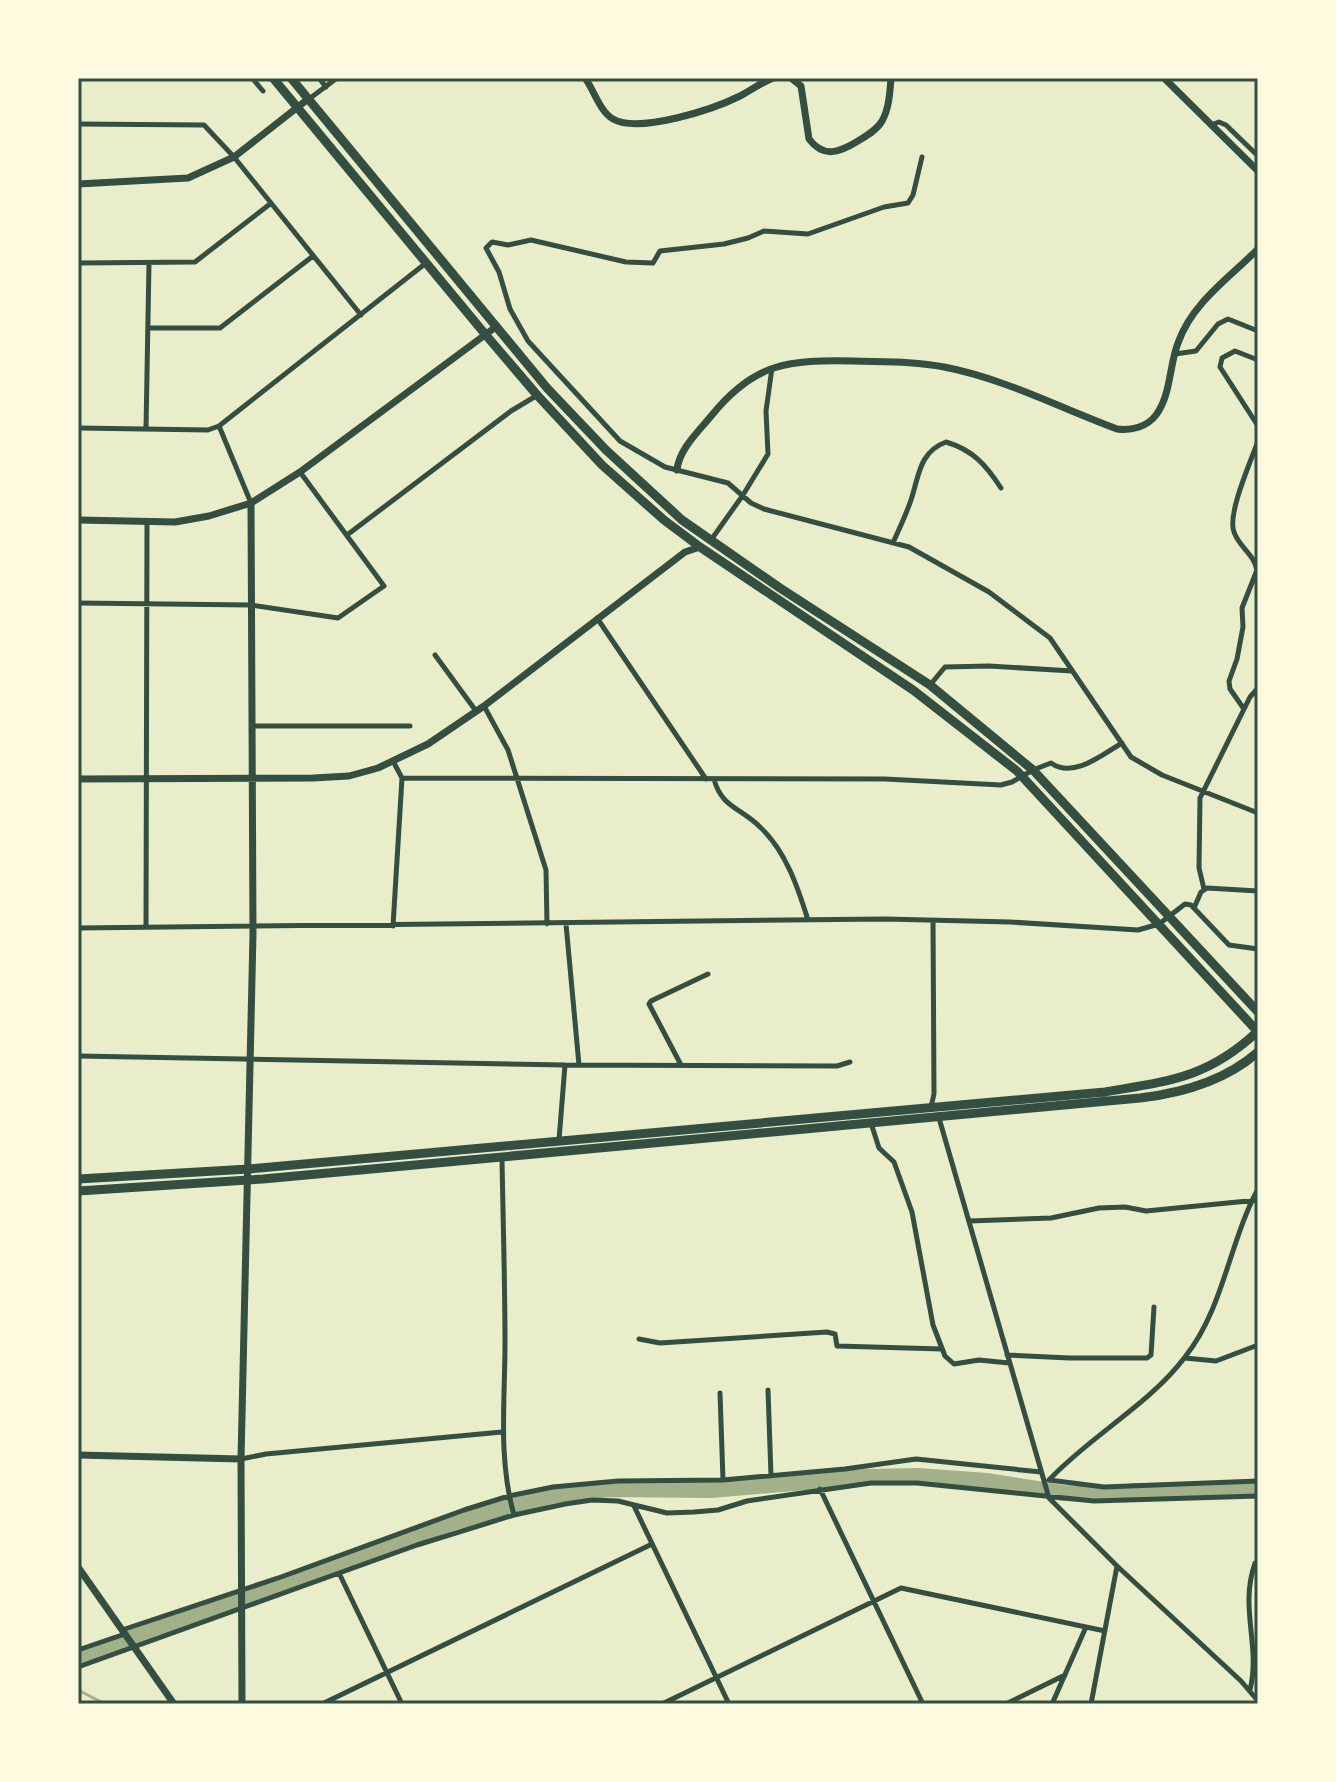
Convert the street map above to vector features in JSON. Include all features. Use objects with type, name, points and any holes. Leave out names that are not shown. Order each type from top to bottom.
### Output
[{"type":"main road","points":[[78,1179],[249,1169],[1105,1092],[1167,1082],[1206,1069],[1232,1054],[1258,1031],[1023,777],[913,690],[700,547],[621,483],[537,395],[273,78]]},
{"type":"main road","points":[[291,78],[547,388],[596,441],[652,494],[711,540],[930,685],[1033,770],[1258,1012]]},
{"type":"main road","points":[[78,1191],[249,1180],[1162,1096],[1209,1082],[1258,1052]]},
{"type":"street","points":[[252,78],[263,91]]},
{"type":"street","points":[[319,78],[326,87]]},
{"type":"street","points":[[78,184],[188,178],[234,157],[337,78]]},
{"type":"street","points":[[585,78],[611,118],[643,123],[671,120],[730,100],[773,78]]},
{"type":"street","points":[[791,78],[801,86],[809,139],[814,146],[827,153],[842,151],[877,128],[886,111],[891,78]]},
{"type":"street","points":[[1164,78],[1258,171]]},
{"type":"street","points":[[1211,125],[1219,122],[1226,125],[1258,156]]},
{"type":"street","points":[[78,124],[204,125],[234,157],[361,315]]},
{"type":"street","points":[[922,157],[913,195],[908,203],[884,207],[808,234],[764,231],[724,244],[660,251],[653,263],[626,262],[531,240],[508,245],[492,242],[486,248],[499,272],[510,309],[535,352],[620,441],[658,464],[728,483],[764,509],[923,553],[989,592],[1050,638],[1131,757],[1141,765],[1258,813]]},
{"type":"street","points":[[78,263],[195,262],[270,204]]},
{"type":"street","points":[[677,470],[682,453],[731,393],[748,378],[772,367],[814,361],[907,362],[945,367],[987,379],[1117,429],[1129,430],[1144,425],[1158,411],[1183,331],[1198,307],[1258,249]]},
{"type":"street","points":[[149,328],[220,328],[313,256]]},
{"type":"street","points":[[146,429],[149,263]]},
{"type":"street","points":[[78,428],[208,430],[219,426],[426,263]]},
{"type":"street","points":[[1175,354],[1196,351],[1218,324],[1228,319],[1258,331]]},
{"type":"street","points":[[78,520],[147,523],[198,519],[251,503],[300,472],[497,326]]},
{"type":"street","points":[[1258,360],[1239,352],[1229,352],[1222,358],[1220,367],[1258,426]]},
{"type":"street","points":[[78,779],[349,776],[393,761],[428,744],[484,706],[685,552],[711,540],[743,495],[769,450],[766,411],[772,367]]},
{"type":"street","points":[[347,535],[511,411],[537,395]]},
{"type":"street","points":[[219,426],[251,503],[253,928],[241,1459],[242,1704]]},
{"type":"street","points":[[1244,709],[1229,684],[1243,627],[1243,604],[1257,573],[1253,553],[1235,536],[1232,521],[1258,441]]},
{"type":"street","points":[[893,543],[911,499],[917,474],[934,447],[946,442],[981,459],[1001,488]]},
{"type":"street","points":[[78,603],[251,605],[338,618],[384,586],[300,472]]},
{"type":"street","points":[[146,927],[147,523]]},
{"type":"street","points":[[597,618],[710,779],[718,796],[761,827],[776,846],[799,892],[808,920]]},
{"type":"street","points":[[435,655],[476,711]]},
{"type":"street","points":[[930,685],[945,667],[1072,671]]},
{"type":"street","points":[[1194,908],[1204,889],[1199,868],[1198,814],[1202,792],[1258,688]]},
{"type":"street","points":[[484,706],[508,750],[546,870],[547,924]]},
{"type":"street","points":[[252,726],[410,726]]},
{"type":"street","points":[[402,778],[885,779],[1001,785],[1051,763],[1060,769],[1072,769],[1122,743]]},
{"type":"street","points":[[393,761],[402,778],[393,926]]},
{"type":"street","points":[[1204,889],[1216,887],[1258,891]]},
{"type":"street","points":[[78,928],[933,920],[1127,930],[1159,924],[1182,905],[1188,904],[1229,945],[1258,949]]},
{"type":"street","points":[[933,920],[934,1094],[931,1108],[939,1117],[1049,1498],[1258,1701]]},
{"type":"street","points":[[566,924],[579,1065]]},
{"type":"street","points":[[681,1065],[649,1004],[663,994],[708,974]]},
{"type":"street","points":[[78,1056],[565,1065],[837,1066],[850,1062]]},
{"type":"street","points":[[558,1142],[565,1065]]},
{"type":"street","points":[[871,1123],[879,1148],[894,1162],[912,1212],[933,1325],[945,1356],[954,1364],[979,1360],[1009,1363]]},
{"type":"street","points":[[502,1157],[505,1345],[502,1432],[513,1514]]},
{"type":"street","points":[[1046,1482],[1145,1398],[1185,1358],[1221,1287],[1258,1189]]},
{"type":"street","points":[[969,1221],[1051,1218],[1099,1208],[1125,1207],[1146,1211],[1258,1200]]},
{"type":"street","points":[[1007,1355],[1147,1358],[1151,1355],[1154,1307]]},
{"type":"street","points":[[639,1339],[660,1343],[827,1332],[835,1334],[837,1346],[942,1349]]},
{"type":"street","points":[[1185,1358],[1216,1361],[1258,1345]]},
{"type":"street","points":[[768,1390],[771,1476]]},
{"type":"street","points":[[720,1393],[723,1480]]},
{"type":"street","points":[[78,1455],[241,1459],[266,1454],[502,1432]]},
{"type":"street","points":[[78,1650],[509,1498],[582,1483],[723,1480],[916,1459],[1041,1472]]},
{"type":"street","points":[[1046,1482],[1104,1487],[1258,1481]]},
{"type":"street","points":[[78,1667],[241,1607],[513,1514],[592,1500],[667,1513],[694,1512],[871,1483],[917,1483],[1049,1498],[1123,1501],[1258,1496]]},
{"type":"street","points":[[820,1489],[923,1704]]},
{"type":"street","points":[[633,1505],[729,1704]]},
{"type":"street","points":[[322,1704],[650,1545]]},
{"type":"street","points":[[1250,1691],[1254,1654],[1247,1606],[1252,1573],[1255,1563],[1258,1563]]},
{"type":"street","points":[[1091,1704],[1117,1566]]},
{"type":"street","points":[[78,1567],[174,1704]]},
{"type":"street","points":[[339,1573],[402,1704]]},
{"type":"street","points":[[78,1584],[86,1579]]},
{"type":"street","points":[[662,1704],[901,1588],[1105,1631]]},
{"type":"street","points":[[1052,1704],[1086,1627]]},
{"type":"street","points":[[1006,1704],[1065,1675]]},
{"type":"waterway","points":[[78,1657],[454,1522],[555,1495],[608,1489],[711,1490],[863,1477],[918,1476],[1106,1495],[1135,1491],[1258,1490]]},
{"type":"waterway","points":[[78,1690],[105,1704]]}]
